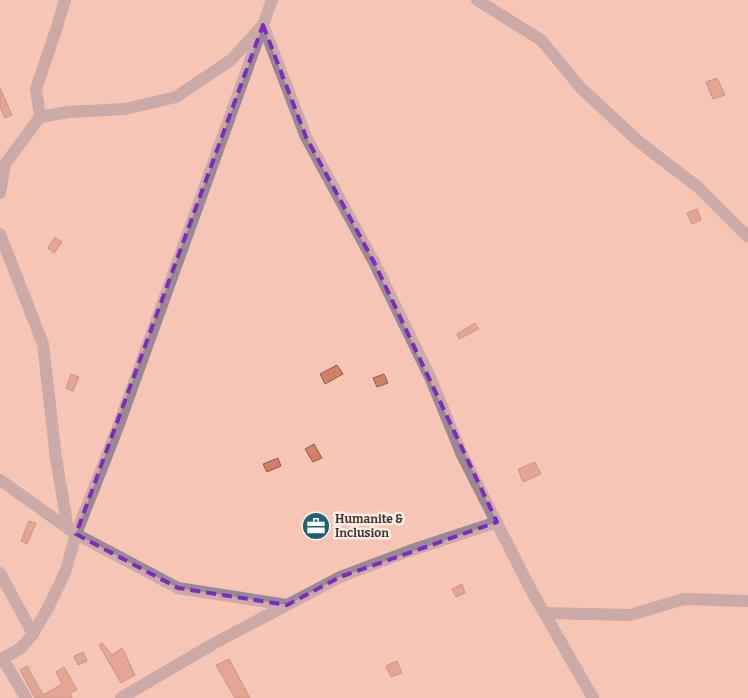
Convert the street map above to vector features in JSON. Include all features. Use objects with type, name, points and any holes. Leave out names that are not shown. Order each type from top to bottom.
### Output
[{"type":"street","points":[[40,117],[36,89],[65,0]]},
{"type":"street","points":[[26,698],[2,660],[21,648],[33,634],[66,570],[72,531],[118,427],[272,0]]},
{"type":"street","points":[[477,0],[541,40],[581,88],[639,142],[698,188],[748,237]]},
{"type":"street","points":[[0,193],[5,164],[40,117],[68,112],[125,109],[176,97],[231,60],[263,24]]},
{"type":"street","points":[[263,24],[306,137],[374,262],[430,377],[462,455],[544,613],[593,698]]},
{"type":"street","points":[[0,234],[43,344],[56,458],[72,531]]},
{"type":"street","points":[[0,480],[72,531],[178,588],[287,605]]},
{"type":"street","points":[[121,698],[213,644],[340,577],[409,551],[497,522]]},
{"type":"street","points":[[0,573],[33,634]]},
{"type":"street","points":[[544,613],[630,615],[684,599],[748,601]]},
{"type":"highlighted area","points":[[263,25],[306,137],[374,262],[497,522],[340,577],[287,605],[178,588],[76,534]]},
{"type":"building","points":[[717,78],[725,95],[713,99],[706,82]]},
{"type":"building","points":[[0,88],[12,115],[5,118],[0,107]]},
{"type":"building","points":[[697,209],[701,220],[692,224],[687,213]]},
{"type":"building","points":[[55,237],[62,242],[54,253],[48,248]]},
{"type":"building","points":[[475,323],[479,329],[459,339],[457,334]]},
{"type":"building","points":[[337,365],[343,374],[325,384],[320,374]]},
{"type":"building","points":[[71,374],[79,377],[73,391],[66,388]]},
{"type":"building","points":[[384,374],[388,383],[377,387],[373,378]]},
{"type":"building","points":[[314,444],[322,458],[313,462],[305,449]]},
{"type":"building","points":[[278,458],[281,466],[267,472],[263,464]]},
{"type":"building","points":[[535,462],[541,474],[523,482],[518,469]]},
{"type":"building","points":[[29,521],[36,523],[27,544],[21,541]]},
{"type":"building","points":[[462,584],[465,593],[456,597],[452,589]]},
{"type":"building","points":[[102,643],[112,655],[122,648],[135,675],[121,683],[99,645]]},
{"type":"building","points":[[83,652],[87,661],[78,665],[74,656]]},
{"type":"building","points":[[229,659],[250,698],[235,698],[216,665]]},
{"type":"building","points":[[397,661],[402,673],[391,677],[386,666]]},
{"type":"building","points":[[27,666],[43,695],[62,684],[56,672],[64,667],[77,690],[70,693],[72,698],[35,698],[20,670]]},
{"type":"place","name":"Humanite & Inclusion","points":[[316,526]]}]
